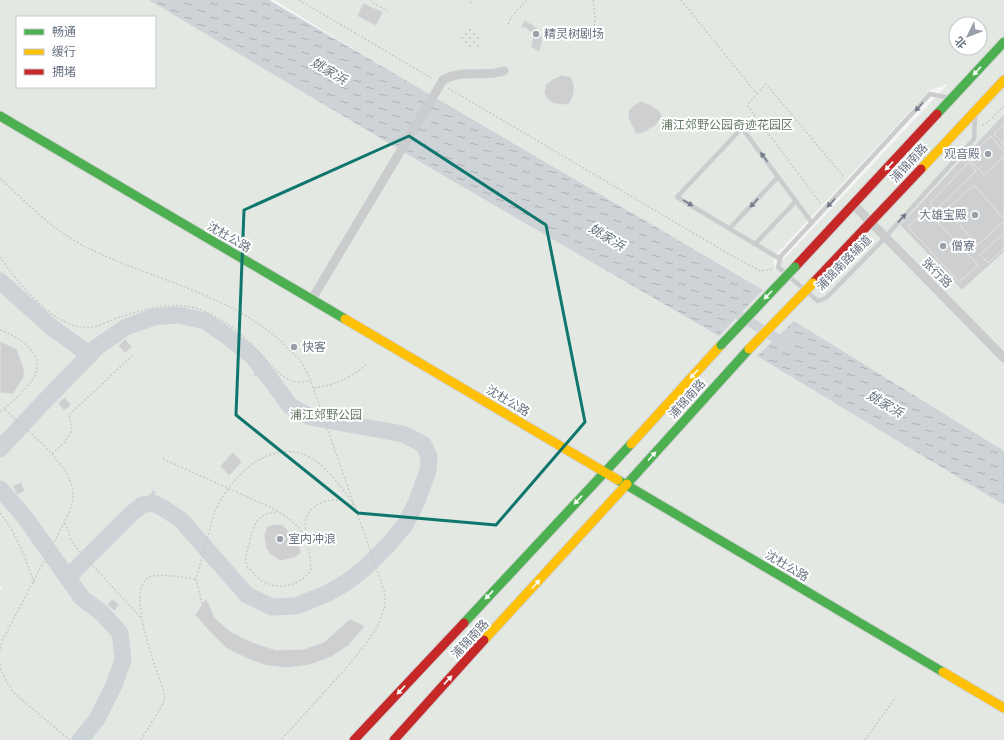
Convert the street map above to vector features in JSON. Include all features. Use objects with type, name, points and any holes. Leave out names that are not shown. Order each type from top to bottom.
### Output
[{"type":"main road","name":"浦锦南路","points":[[354,740],[1004,42]]},
{"type":"main road","name":"浦锦南路","points":[[394,740],[749,350],[1004,80]]},
{"type":"main road","name":"沈杜公路","points":[[0,116],[1004,708]]},
{"type":"street","points":[[312,299],[442,82],[452,75],[493,75],[504,71]]},
{"type":"street","name":"张行路","points":[[853,204],[1004,358]]},
{"type":"lane","points":[[778,267],[781,256],[930,94],[952,98]]},
{"type":"lane","name":"浦锦南路辅道","points":[[778,267],[818,301],[826,298],[885,237],[974,140],[975,111]]},
{"type":"lane","points":[[780,259],[677,197],[742,128],[812,223]]},
{"type":"lane","points":[[730,228],[778,177]]},
{"type":"lane","points":[[755,244],[796,201]]},
{"type":"path","points":[[299,0],[442,82],[740,260],[761,271],[778,267]]},
{"type":"path","points":[[370,0],[378,6],[388,10]]},
{"type":"path","points":[[508,24],[512,16],[527,0]]},
{"type":"path","points":[[593,0],[595,14],[594,31]]},
{"type":"path","points":[[681,0],[757,94]]},
{"type":"path","points":[[822,205],[747,106],[766,84],[849,183]]},
{"type":"path","points":[[974,128],[987,123],[1004,106]]},
{"type":"path","points":[[0,178],[49,224],[68,238],[119,262],[218,300],[250,318],[274,335],[298,358],[311,381],[385,593],[385,606],[378,626],[367,642],[348,666],[281,740]]},
{"type":"path","points":[[0,257],[10,271],[39,303],[60,320],[72,325],[81,328],[93,327],[144,310],[167,306],[186,305],[201,310],[221,320],[257,349],[282,375],[294,382],[311,381]]},
{"type":"path","points":[[0,330],[12,334],[26,344],[35,356],[37,367],[34,376],[23,391],[0,412]]},
{"type":"path","points":[[52,454],[64,443],[72,430],[70,415],[134,354]]},
{"type":"path","points":[[314,388],[330,386],[342,381],[356,373],[367,364]]},
{"type":"path","points":[[0,652],[2,641],[34,583],[71,508],[73,494],[69,479],[62,464],[4,409]]},
{"type":"path","points":[[202,604],[196,579],[218,505],[229,488],[242,473],[260,458],[284,452],[297,452],[308,457],[326,471],[342,488],[356,507]]},
{"type":"path","points":[[163,459],[229,488],[278,512],[295,524],[307,542]]},
{"type":"path","points":[[278,512],[269,512],[256,523],[246,554],[248,567],[255,575],[268,584],[277,587],[296,583],[306,577],[311,570],[305,520],[310,511],[316,505],[323,502],[342,501],[356,507]]},
{"type":"path","points":[[0,513],[10,525],[18,540],[34,583]]},
{"type":"path","points":[[64,523],[73,544],[142,619]]},
{"type":"path","points":[[141,740],[156,717],[165,699],[142,619],[139,602],[140,589],[143,582],[148,577],[158,575],[196,579]]},
{"type":"path","points":[[0,664],[6,681],[15,694],[70,740]]},
{"type":"path","points":[[865,740],[896,697]]},
{"type":"highlighted area","points":[[409,136],[546,225],[585,422],[496,525],[358,513],[236,415],[244,210]]},
{"type":"green space","name":"浦江郊野公园","points":[[0,0],[260,0],[415,87],[274,0],[1004,0],[1004,740],[0,740],[0,590],[2,587],[0,585]],"holes":[[[947,85],[771,273],[775,268],[773,258],[930,90]]]},
{"type":"green space","points":[[474,28],[479,32],[483,39],[477,47],[467,49],[461,44],[462,33],[467,29]]},
{"type":"water","points":[[149,0],[269,0],[763,290],[719,336],[427,166]]},
{"type":"water","points":[[794,321],[1004,451],[1004,505],[757,356]]},
{"type":"building","points":[[363,3],[383,12],[376,26],[357,16]]},
{"type":"building","name":"精灵树剧场","points":[[524,20],[539,30],[542,37],[542,44],[539,52],[531,47],[533,37],[530,32],[526,28],[521,27]]},
{"type":"building","points":[[562,75],[571,77],[574,84],[574,92],[569,104],[562,105],[552,103],[546,97],[544,92],[546,84]]},
{"type":"building","points":[[641,101],[660,111],[662,117],[656,125],[643,133],[636,134],[628,117],[629,110]]},
{"type":"building","points":[[1004,114],[1004,252],[962,290],[900,225]]},
{"type":"building","points":[[1004,125],[1004,145],[994,134]]},
{"type":"building","name":"观音殿","points":[[991,136],[1004,152],[1004,156],[984,175],[968,158]]},
{"type":"building","points":[[969,162],[976,171],[936,210],[930,203]]},
{"type":"building","name":"大雄宝殿","points":[[974,185],[1004,219],[1004,221],[978,245],[946,210]]},
{"type":"building","name":"僧寮","points":[[926,210],[978,265],[959,282],[908,227]]},
{"type":"building","points":[[1004,233],[1004,248],[988,263],[980,255]]},
{"type":"building","points":[[125,339],[132,347],[125,353],[118,346]]},
{"type":"building","points":[[0,341],[17,349],[24,369],[24,377],[13,394],[0,393]]},
{"type":"building","points":[[65,397],[71,405],[64,411],[58,403]]},
{"type":"building","points":[[233,452],[242,462],[229,476],[220,466]]},
{"type":"building","points":[[21,482],[25,491],[17,495],[13,486]]},
{"type":"building","name":"室内冲浪","points":[[274,524],[283,525],[291,533],[299,543],[301,553],[294,558],[280,561],[270,554],[266,548],[264,534],[267,527]]},
{"type":"building","points":[[206,598],[215,618],[231,632],[252,642],[276,650],[304,649],[324,642],[350,619],[365,626],[348,646],[331,657],[309,665],[286,668],[264,665],[226,648],[195,615]]},
{"type":"building","points":[[112,599],[119,604],[115,611],[107,605]]},
{"type":"waterway","points":[[0,281],[50,326],[90,355]]},
{"type":"waterway","points":[[0,449],[97,347],[126,327],[154,317],[178,315],[205,321],[253,357],[290,406],[310,417],[403,434],[423,444],[429,456],[428,471],[417,501],[405,525],[388,545],[366,567],[347,582],[326,594],[296,606],[272,607],[247,595],[181,520],[153,503],[142,505],[130,515],[68,577]]},
{"type":"waterway","name":"姚家浜","points":[[740,316],[788,345]]},
{"type":"waterway","points":[[255,375],[261,367]]},
{"type":"waterway","points":[[0,489],[24,516],[82,598],[102,613],[120,633],[123,660],[114,685],[97,719],[80,740]]},
{"type":"waterway","points":[[142,505],[154,492]]},
{"type":"traffic: fast","points":[[937,114],[1004,42]]},
{"type":"traffic: fast","points":[[0,116],[345,319]]},
{"type":"traffic: fast","points":[[721,345],[795,267]]},
{"type":"traffic: fast","points":[[627,484],[749,349]]},
{"type":"traffic: fast","points":[[464,623],[631,444]]},
{"type":"traffic: fast","points":[[618,480],[943,672]]},
{"type":"traffic: slow","points":[[921,169],[1004,80]]},
{"type":"traffic: slow","points":[[749,349],[813,283]]},
{"type":"traffic: slow","points":[[345,319],[618,480]]},
{"type":"traffic: slow","points":[[631,444],[721,345]]},
{"type":"traffic: slow","points":[[484,640],[627,484]]},
{"type":"traffic: slow","points":[[943,672],[1004,708]]},
{"type":"traffic: jam","points":[[795,267],[937,114]]},
{"type":"traffic: jam","points":[[813,283],[921,169]]},
{"type":"traffic: jam","points":[[354,740],[464,623]]},
{"type":"traffic: jam","points":[[394,740],[484,640]]},
{"type":"place","name":"精灵树剧场","points":[[536,34]]},
{"type":"place","name":"观音殿","points":[[988,154]]},
{"type":"place","name":"大雄宝殿","points":[[975,215]]},
{"type":"place","name":"僧寮","points":[[943,246]]},
{"type":"place","name":"快客","points":[[294,347]]},
{"type":"place","name":"室内冲浪","points":[[280,539]]},
{"type":"park label","name":"浦江郊野公园奇迹花园区","points":[[727,125]]}]
